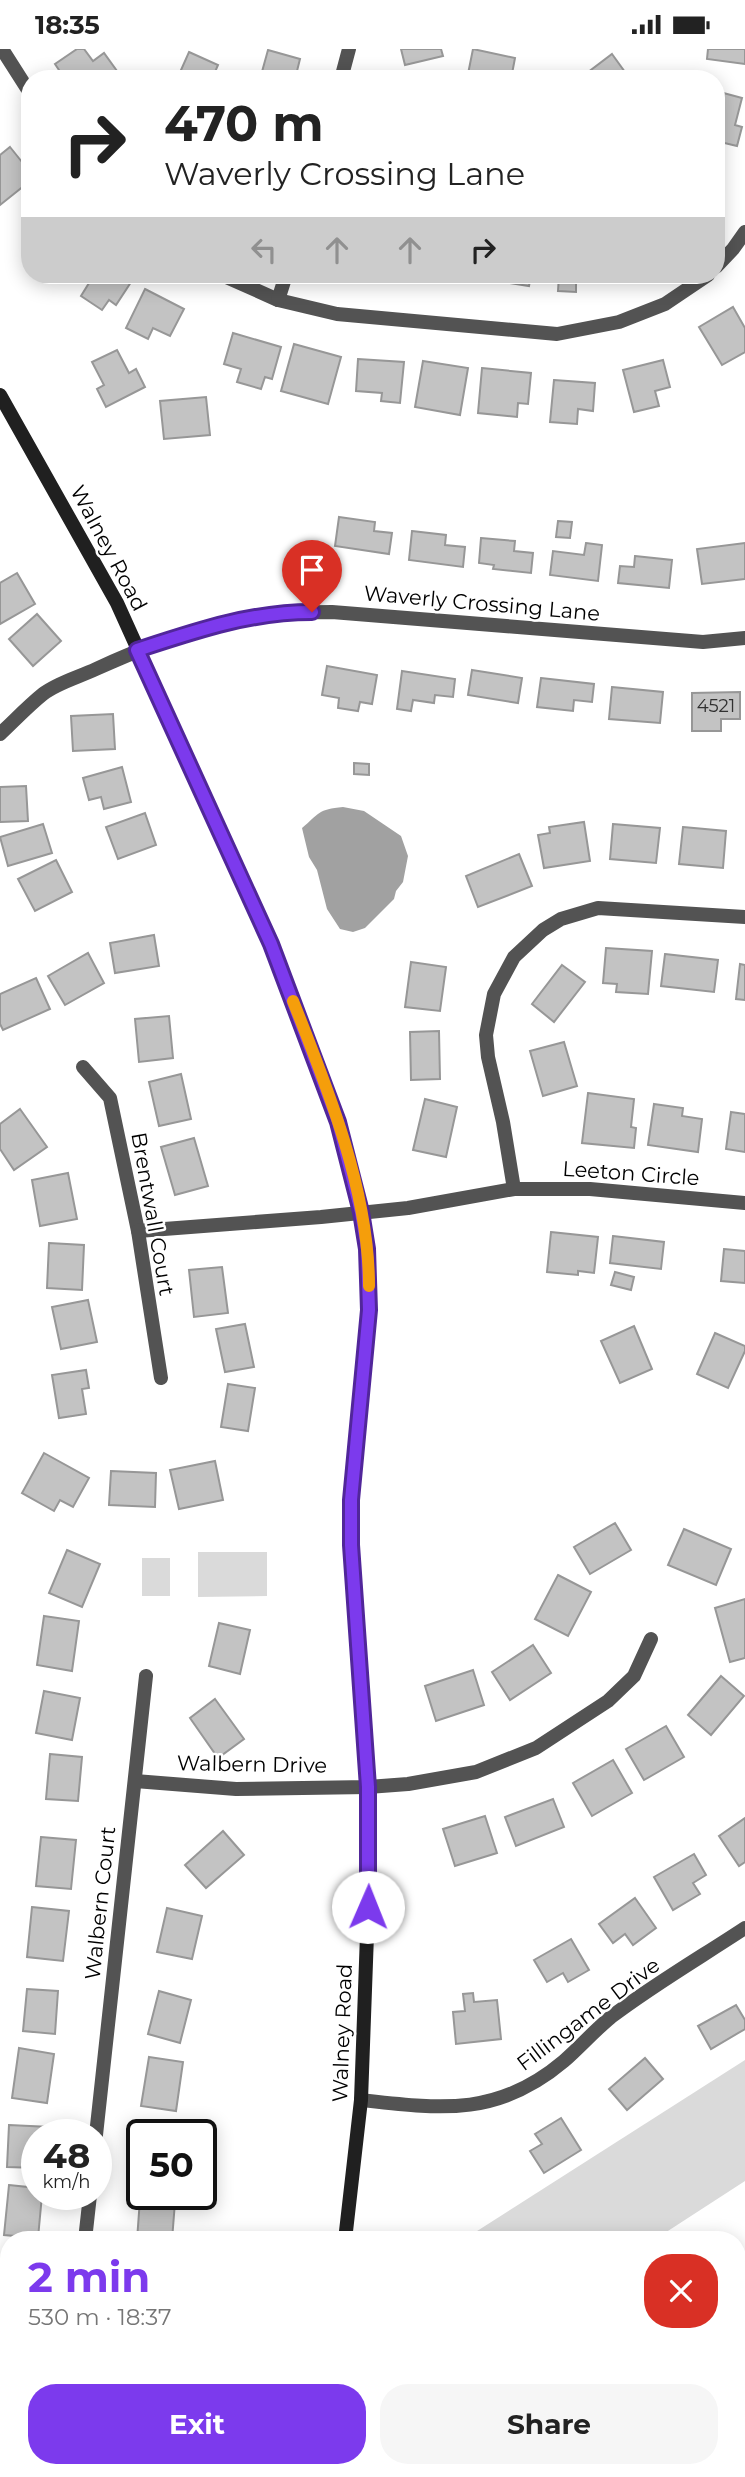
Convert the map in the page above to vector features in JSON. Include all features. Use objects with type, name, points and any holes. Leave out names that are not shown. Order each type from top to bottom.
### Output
[{"type":"main road","name":"Walney Road","points":[[0,395],[117,603],[271,944],[338,1122],[361,1212],[367,1249],[369,1310],[351,1500],[351,1545],[368,1787],[368,1907],[361,2100],[346,2231]]},
{"type":"street","points":[[2,49],[21,79]]},
{"type":"street","points":[[343,70],[349,49]]},
{"type":"street","points":[[725,257],[745,232]]},
{"type":"street","points":[[242,284],[278,300],[337,314],[557,334],[619,322],[666,304],[695,284]]},
{"type":"street","points":[[278,300],[283,284]]},
{"type":"street","name":"Waverly Crossing Lane","points":[[0,734],[44,693],[137,650],[214,625],[253,617],[292,612],[331,612],[703,642],[745,638]]},
{"type":"street","points":[[513,1189],[486,1035],[494,994],[514,957],[543,930],[570,916],[598,908],[745,917]]},
{"type":"street","name":"Brentwall Court","points":[[83,1067],[110,1098],[138,1231],[161,1378]]},
{"type":"street","name":"Leeton Circle","points":[[138,1231],[408,1208],[513,1189],[590,1189],[745,1203]]},
{"type":"street","name":"Walbern Drive","points":[[135,1781],[236,1789],[368,1787],[408,1784],[476,1772],[536,1748],[621,1690],[634,1676],[651,1639]]},
{"type":"street","name":"Walbern Court","points":[[98,2119],[146,1676]]},
{"type":"street","name":"Fillingame Drive","points":[[361,2100],[450,2108],[480,2104],[521,2090],[565,2060],[613,2015],[745,1928]]},
{"type":"street","points":[[86,2231],[88,2210]]},
{"type":"shaded area","points":[[343,807],[364,811],[401,836],[408,856],[403,882],[394,899],[365,928],[353,932],[340,929],[327,909],[302,828],[324,811]]},
{"type":"shaded area","points":[[198,1552],[267,1552],[267,1596],[198,1597]]},
{"type":"shaded area","points":[[142,1558],[170,1558],[170,1596],[142,1596]]},
{"type":"shaded area","points":[[745,2060],[745,2181],[668,2231],[477,2231]]},
{"type":"building","points":[[77,49],[84,49],[93,61],[104,53],[116,70],[59,70],[55,64]]},
{"type":"building","points":[[401,49],[441,49],[443,56],[405,65]]},
{"type":"building","points":[[473,49],[515,58],[513,70],[469,70]]},
{"type":"building","points":[[708,49],[745,49],[745,64],[707,59]]},
{"type":"building","points":[[268,50],[300,59],[297,70],[262,70]]},
{"type":"building","points":[[189,52],[218,65],[216,70],[181,70]]},
{"type":"building","points":[[612,54],[624,70],[591,70]]},
{"type":"building","points":[[725,93],[742,98],[735,125],[742,127],[737,146],[725,143]]},
{"type":"building","points":[[10,147],[21,161],[21,188],[0,205],[0,155]]},
{"type":"building","points":[[88,284],[130,284],[116,305],[109,300],[102,310],[81,296]]},
{"type":"building","points":[[558,284],[576,284],[576,292],[558,291]]},
{"type":"building","points":[[145,289],[184,309],[170,336],[153,328],[148,339],[126,328]]},
{"type":"building","points":[[733,307],[745,328],[745,352],[722,365],[699,327]]},
{"type":"building","points":[[233,333],[281,347],[272,379],[265,377],[261,389],[237,382],[241,369],[224,364]]},
{"type":"building","points":[[294,344],[341,357],[328,404],[281,391]]},
{"type":"building","points":[[117,350],[129,373],[136,369],[145,387],[106,407],[97,389],[104,385],[92,362]]},
{"type":"building","points":[[358,359],[404,362],[400,403],[381,401],[382,393],[356,391]]},
{"type":"building","points":[[663,360],[670,387],[655,391],[659,406],[634,412],[623,370]]},
{"type":"building","points":[[423,361],[468,368],[460,415],[415,407]]},
{"type":"building","points":[[482,368],[531,373],[528,404],[518,403],[517,417],[478,413]]},
{"type":"building","points":[[554,380],[595,383],[593,411],[578,409],[577,424],[550,422]]},
{"type":"building","points":[[206,397],[210,435],[164,439],[160,401]]},
{"type":"building","points":[[339,517],[375,522],[374,531],[392,533],[389,554],[335,546]]},
{"type":"building","points":[[558,521],[572,522],[570,538],[556,537]]},
{"type":"building","points":[[412,531],[446,535],[445,545],[465,547],[463,567],[409,560]]},
{"type":"building","points":[[481,538],[515,541],[514,551],[533,553],[531,573],[493,569],[494,565],[479,563]]},
{"type":"building","points":[[586,543],[602,545],[598,581],[550,575],[553,551],[584,555]]},
{"type":"building","points":[[745,543],[745,579],[702,584],[697,549]]},
{"type":"building","points":[[635,556],[672,560],[669,588],[618,583],[620,566],[634,567]]},
{"type":"building","points":[[17,573],[35,604],[0,624],[0,583]]},
{"type":"building","points":[[37,614],[61,641],[33,666],[9,639]]},
{"type":"building","points":[[327,666],[377,675],[372,704],[360,702],[358,711],[338,708],[339,698],[322,695]]},
{"type":"building","points":[[472,670],[522,678],[518,703],[468,695]]},
{"type":"building","points":[[402,671],[455,679],[453,697],[435,695],[434,703],[413,700],[411,711],[397,709]]},
{"type":"building","points":[[541,678],[594,684],[592,702],[574,700],[573,711],[537,707]]},
{"type":"building","points":[[612,687],[663,692],[660,723],[609,719]]},
{"type":"building","points":[[740,692],[740,719],[721,719],[721,731],[692,731],[692,693]]},
{"type":"building","points":[[113,714],[115,749],[73,751],[71,716]]},
{"type":"building","points":[[354,763],[369,764],[369,775],[354,774]]},
{"type":"building","points":[[122,767],[131,802],[104,809],[101,797],[89,800],[83,778]]},
{"type":"building","points":[[26,786],[28,821],[0,822],[0,787]]},
{"type":"building","points":[[145,813],[156,845],[118,859],[106,827]]},
{"type":"building","points":[[584,822],[590,861],[544,868],[538,835],[550,833],[549,827]]},
{"type":"building","points":[[43,824],[52,853],[8,866],[0,837]]},
{"type":"building","points":[[613,824],[660,828],[656,863],[610,859]]},
{"type":"building","points":[[683,827],[726,831],[723,868],[679,864]]},
{"type":"building","points":[[519,854],[532,886],[478,907],[466,876]]},
{"type":"building","points":[[56,860],[72,892],[35,911],[18,879]]},
{"type":"building","points":[[154,935],[159,966],[115,973],[110,943]]},
{"type":"building","points":[[606,948],[652,951],[648,994],[616,992],[617,984],[603,983]]},
{"type":"building","points":[[88,953],[104,983],[65,1005],[48,976]]},
{"type":"building","points":[[665,954],[718,960],[714,992],[661,986]]},
{"type":"building","points":[[411,962],[446,967],[440,1011],[405,1007]]},
{"type":"building","points":[[740,964],[745,965],[745,1000],[736,999]]},
{"type":"building","points":[[562,965],[585,982],[554,1022],[532,1004]]},
{"type":"building","points":[[36,978],[50,1009],[3,1030],[0,1024],[0,994]]},
{"type":"building","points":[[169,1016],[173,1058],[139,1062],[135,1019]]},
{"type":"building","points":[[439,1031],[440,1079],[411,1080],[410,1032]]},
{"type":"building","points":[[564,1042],[577,1086],[543,1096],[530,1051]]},
{"type":"building","points":[[181,1074],[191,1119],[159,1126],[149,1082]]},
{"type":"building","points":[[588,1093],[634,1099],[631,1127],[636,1128],[634,1148],[582,1143]]},
{"type":"building","points":[[425,1099],[457,1107],[446,1157],[413,1150]]},
{"type":"building","points":[[654,1104],[683,1108],[682,1116],[702,1119],[698,1152],[648,1145]]},
{"type":"building","points":[[20,1109],[47,1147],[14,1170],[0,1149],[0,1124]]},
{"type":"building","points":[[731,1112],[745,1114],[745,1152],[726,1149]]},
{"type":"building","points":[[194,1138],[208,1186],[175,1195],[161,1147]]},
{"type":"building","points":[[68,1173],[77,1219],[40,1226],[32,1180]]},
{"type":"building","points":[[551,1232],[598,1237],[594,1273],[578,1271],[578,1275],[547,1272]]},
{"type":"building","points":[[613,1236],[664,1242],[661,1269],[610,1263]]},
{"type":"building","points":[[49,1243],[84,1245],[82,1290],[47,1288]]},
{"type":"building","points":[[724,1249],[745,1251],[745,1283],[721,1281]]},
{"type":"building","points":[[222,1267],[228,1313],[194,1317],[189,1270]]},
{"type":"building","points":[[615,1272],[634,1277],[631,1290],[611,1285]]},
{"type":"building","points":[[88,1300],[97,1342],[61,1349],[52,1307]]},
{"type":"building","points":[[245,1324],[254,1367],[225,1372],[216,1329]]},
{"type":"building","points":[[634,1326],[652,1369],[620,1383],[601,1341]]},
{"type":"building","points":[[715,1333],[745,1346],[728,1388],[697,1374]]},
{"type":"building","points":[[86,1370],[89,1388],[82,1389],[86,1414],[59,1418],[52,1375]]},
{"type":"building","points":[[228,1384],[255,1388],[248,1431],[221,1427]]},
{"type":"building","points":[[44,1453],[89,1478],[73,1507],[60,1500],[54,1511],[22,1493]]},
{"type":"building","points":[[215,1461],[223,1500],[179,1509],[170,1470]]},
{"type":"building","points":[[111,1471],[156,1473],[155,1507],[109,1505]]},
{"type":"building","points":[[615,1523],[631,1550],[590,1574],[574,1547]]},
{"type":"building","points":[[684,1529],[731,1549],[716,1585],[668,1565]]},
{"type":"building","points":[[67,1550],[100,1564],[82,1607],[49,1593]]},
{"type":"building","points":[[558,1575],[591,1592],[568,1636],[535,1619]]},
{"type":"building","points":[[745,1599],[745,1658],[730,1662],[715,1608]]},
{"type":"building","points":[[44,1616],[79,1621],[72,1671],[37,1665]]},
{"type":"building","points":[[219,1623],[250,1630],[240,1674],[209,1666]]},
{"type":"building","points":[[533,1645],[551,1673],[510,1700],[492,1672]]},
{"type":"building","points":[[473,1670],[484,1705],[436,1721],[425,1686]]},
{"type":"building","points":[[721,1676],[744,1696],[711,1735],[688,1715]]},
{"type":"building","points":[[44,1691],[80,1698],[72,1740],[36,1733]]},
{"type":"building","points":[[215,1699],[244,1739],[218,1758],[190,1718]]},
{"type":"building","points":[[666,1726],[684,1757],[644,1780],[626,1749]]},
{"type":"building","points":[[50,1754],[82,1757],[78,1801],[46,1799]]},
{"type":"building","points":[[613,1760],[632,1793],[592,1816],[573,1783]]},
{"type":"building","points":[[553,1799],[564,1827],[516,1846],[505,1817]]},
{"type":"building","points":[[485,1816],[497,1853],[455,1866],[443,1829]]},
{"type":"building","points":[[745,1818],[745,1862],[739,1866],[719,1836]]},
{"type":"building","points":[[223,1831],[244,1855],[206,1888],[185,1865]]},
{"type":"building","points":[[41,1837],[76,1840],[71,1889],[36,1886]]},
{"type":"building","points":[[694,1854],[706,1875],[693,1883],[700,1894],[673,1910],[654,1877]]},
{"type":"building","points":[[635,1898],[656,1928],[633,1945],[625,1934],[613,1943],[599,1924]]},
{"type":"building","points":[[32,1907],[69,1911],[63,1961],[27,1957]]},
{"type":"building","points":[[167,1908],[202,1916],[192,1959],[157,1952]]},
{"type":"building","points":[[571,1939],[589,1970],[568,1982],[563,1973],[547,1982],[534,1960]]},
{"type":"building","points":[[27,1989],[58,1991],[55,2034],[23,2031]]},
{"type":"building","points":[[159,1991],[191,2000],[180,2043],[148,2034]]},
{"type":"building","points":[[473,1993],[474,2002],[497,2000],[501,2039],[456,2044],[453,2012],[465,2011],[463,1994]]},
{"type":"building","points":[[736,2005],[745,2020],[745,2029],[711,2049],[698,2026]]},
{"type":"building","points":[[19,2048],[54,2054],[47,2103],[12,2098]]},
{"type":"building","points":[[149,2057],[183,2062],[176,2111],[141,2106]]},
{"type":"building","points":[[645,2058],[663,2079],[627,2110],[609,2089]]},
{"type":"building","points":[[561,2118],[581,2150],[544,2173],[530,2151],[542,2144],[535,2134]]},
{"type":"building","points":[[9,2125],[21,2126],[21,2167],[7,2167]]},
{"type":"building","points":[[9,2185],[21,2186],[21,2210],[41,2210],[39,2231],[4,2231]]},
{"type":"building","points":[[139,2210],[174,2210],[173,2231],[138,2231]]},
{"type":"slow traffic","points":[[293,1001],[338,1122],[361,1212],[369,1286]]},
{"type":"route","points":[[312,612],[253,617],[214,625],[137,650],[271,944],[338,1122],[361,1212],[367,1249],[369,1310],[351,1500],[351,1545],[368,1787],[368,1907]]}]
